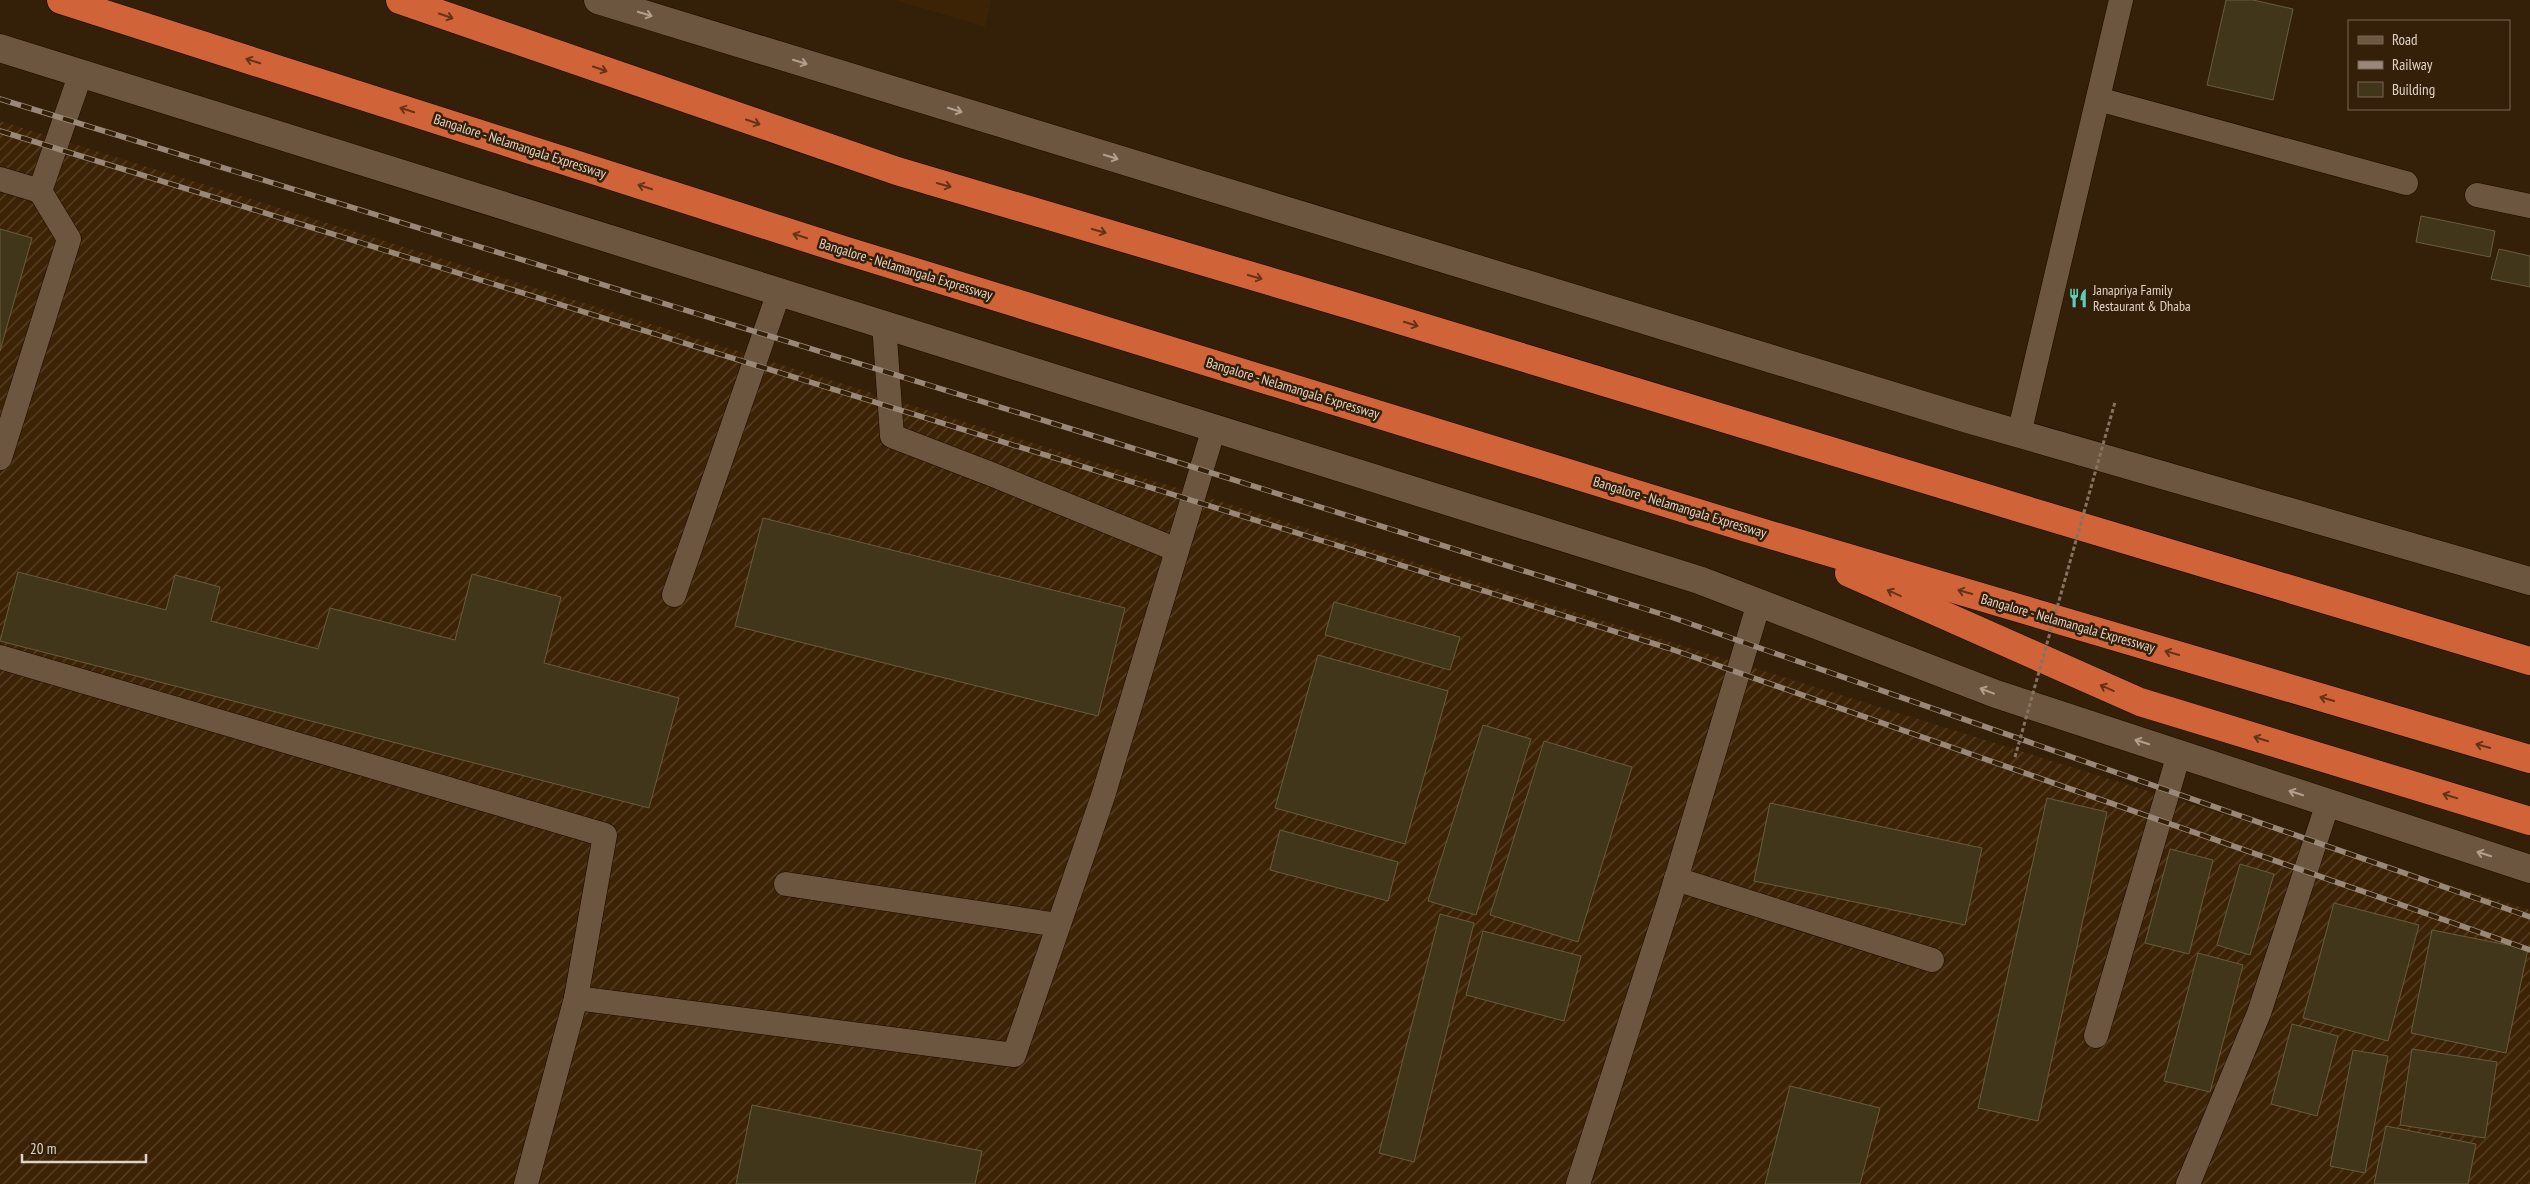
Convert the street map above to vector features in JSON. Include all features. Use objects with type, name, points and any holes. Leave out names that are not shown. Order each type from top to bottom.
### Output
[{"type":"highway","name":"Bangalore - Nelamangala Expressway","points":[[61,0],[847,251],[1747,528],[2530,759]]},
{"type":"highway","points":[[400,0],[897,171],[1359,308],[2530,661]]},
{"type":"highway","points":[[1747,528],[2140,702],[2530,821]]},
{"type":"street","points":[[598,0],[2019,434],[2530,581]]},
{"type":"street","points":[[0,48],[1699,580],[1996,694],[2530,869]]},
{"type":"lane","points":[[2019,434],[2121,0]]},
{"type":"lane","points":[[40,191],[81,74]]},
{"type":"lane","points":[[2098,99],[2406,183]]},
{"type":"lane","points":[[0,179],[40,191],[68,239],[0,458]]},
{"type":"lane","points":[[2477,195],[2530,206]]},
{"type":"lane","points":[[674,595],[779,292]]},
{"type":"lane","points":[[884,324],[892,436],[1177,550]]},
{"type":"lane","points":[[576,998],[1014,1055],[1103,796],[1214,428]]},
{"type":"lane","points":[[1578,1184],[1676,879],[1759,603]]},
{"type":"lane","points":[[0,657],[605,835],[576,998],[526,1184]]},
{"type":"lane","points":[[2096,1036],[2179,754]]},
{"type":"lane","points":[[2188,1184],[2259,1012],[2328,803]]},
{"type":"lane","points":[[1676,879],[1932,960]]},
{"type":"lane","points":[[786,884],[1058,925]]},
{"type":"path","points":[[2015,757],[2115,402]]},
{"type":"shaded area","points":[[895,0],[991,0],[985,27]]},
{"type":"shaded area","points":[[0,121],[2530,910],[2530,1184],[0,1184]]},
{"type":"building","points":[[2226,0],[2253,0],[2293,9],[2273,100],[2207,85]]},
{"type":"building","points":[[2421,216],[2495,231],[2490,257],[2416,242]]},
{"type":"building","points":[[0,229],[32,238],[0,351]]},
{"type":"building","points":[[2499,249],[2530,256],[2530,287],[2491,279]]},
{"type":"building","points":[[763,518],[1125,608],[1098,716],[735,626]]},
{"type":"building","points":[[18,572],[166,610],[175,575],[220,587],[211,621],[318,649],[330,608],[455,640],[472,574],[561,597],[544,663],[679,698],[649,808],[0,641]]},
{"type":"building","points":[[1334,602],[1460,637],[1450,670],[1325,635]]},
{"type":"building","points":[[1318,655],[1448,691],[1405,844],[1275,808]]},
{"type":"building","points":[[1483,725],[1531,739],[1476,915],[1428,901]]},
{"type":"building","points":[[1544,741],[1632,767],[1578,942],[1490,915]]},
{"type":"building","points":[[2047,798],[2107,812],[2038,1121],[1978,1108]]},
{"type":"building","points":[[1770,803],[1982,848],[1965,925],[1754,881]]},
{"type":"building","points":[[1280,830],[1398,862],[1388,901],[1270,870]]},
{"type":"building","points":[[2170,849],[2213,860],[2189,954],[2145,943]]},
{"type":"building","points":[[2240,864],[2274,874],[2250,955],[2217,945]]},
{"type":"building","points":[[2334,903],[2419,925],[2388,1041],[2303,1018]]},
{"type":"building","points":[[1440,914],[1474,923],[1414,1162],[1379,1153]]},
{"type":"building","points":[[2432,930],[2528,949],[2506,1053],[2411,1033]]},
{"type":"building","points":[[1483,931],[1581,956],[1564,1021],[1466,995]]},
{"type":"building","points":[[2198,953],[2243,965],[2210,1092],[2164,1081]]},
{"type":"building","points":[[2292,1024],[2338,1036],[2317,1116],[2271,1104]]},
{"type":"building","points":[[2412,1049],[2497,1062],[2485,1138],[2400,1125]]},
{"type":"building","points":[[2353,1050],[2388,1056],[2365,1173],[2330,1166]]},
{"type":"building","points":[[1790,1086],[1880,1108],[1860,1184],[1765,1184]]},
{"type":"building","points":[[752,1105],[982,1151],[975,1184],[736,1184]]},
{"type":"building","points":[[2386,1126],[2476,1144],[2468,1184],[2374,1184]]},
{"type":"railway","points":[[0,99],[1081,432],[1671,617],[2530,917]]},
{"type":"railway","points":[[0,131],[1668,648],[2530,950]]},
{"type":"place","name":"Janapriya Family Restaurant & Dhaba","points":[[2078,298]]}]
